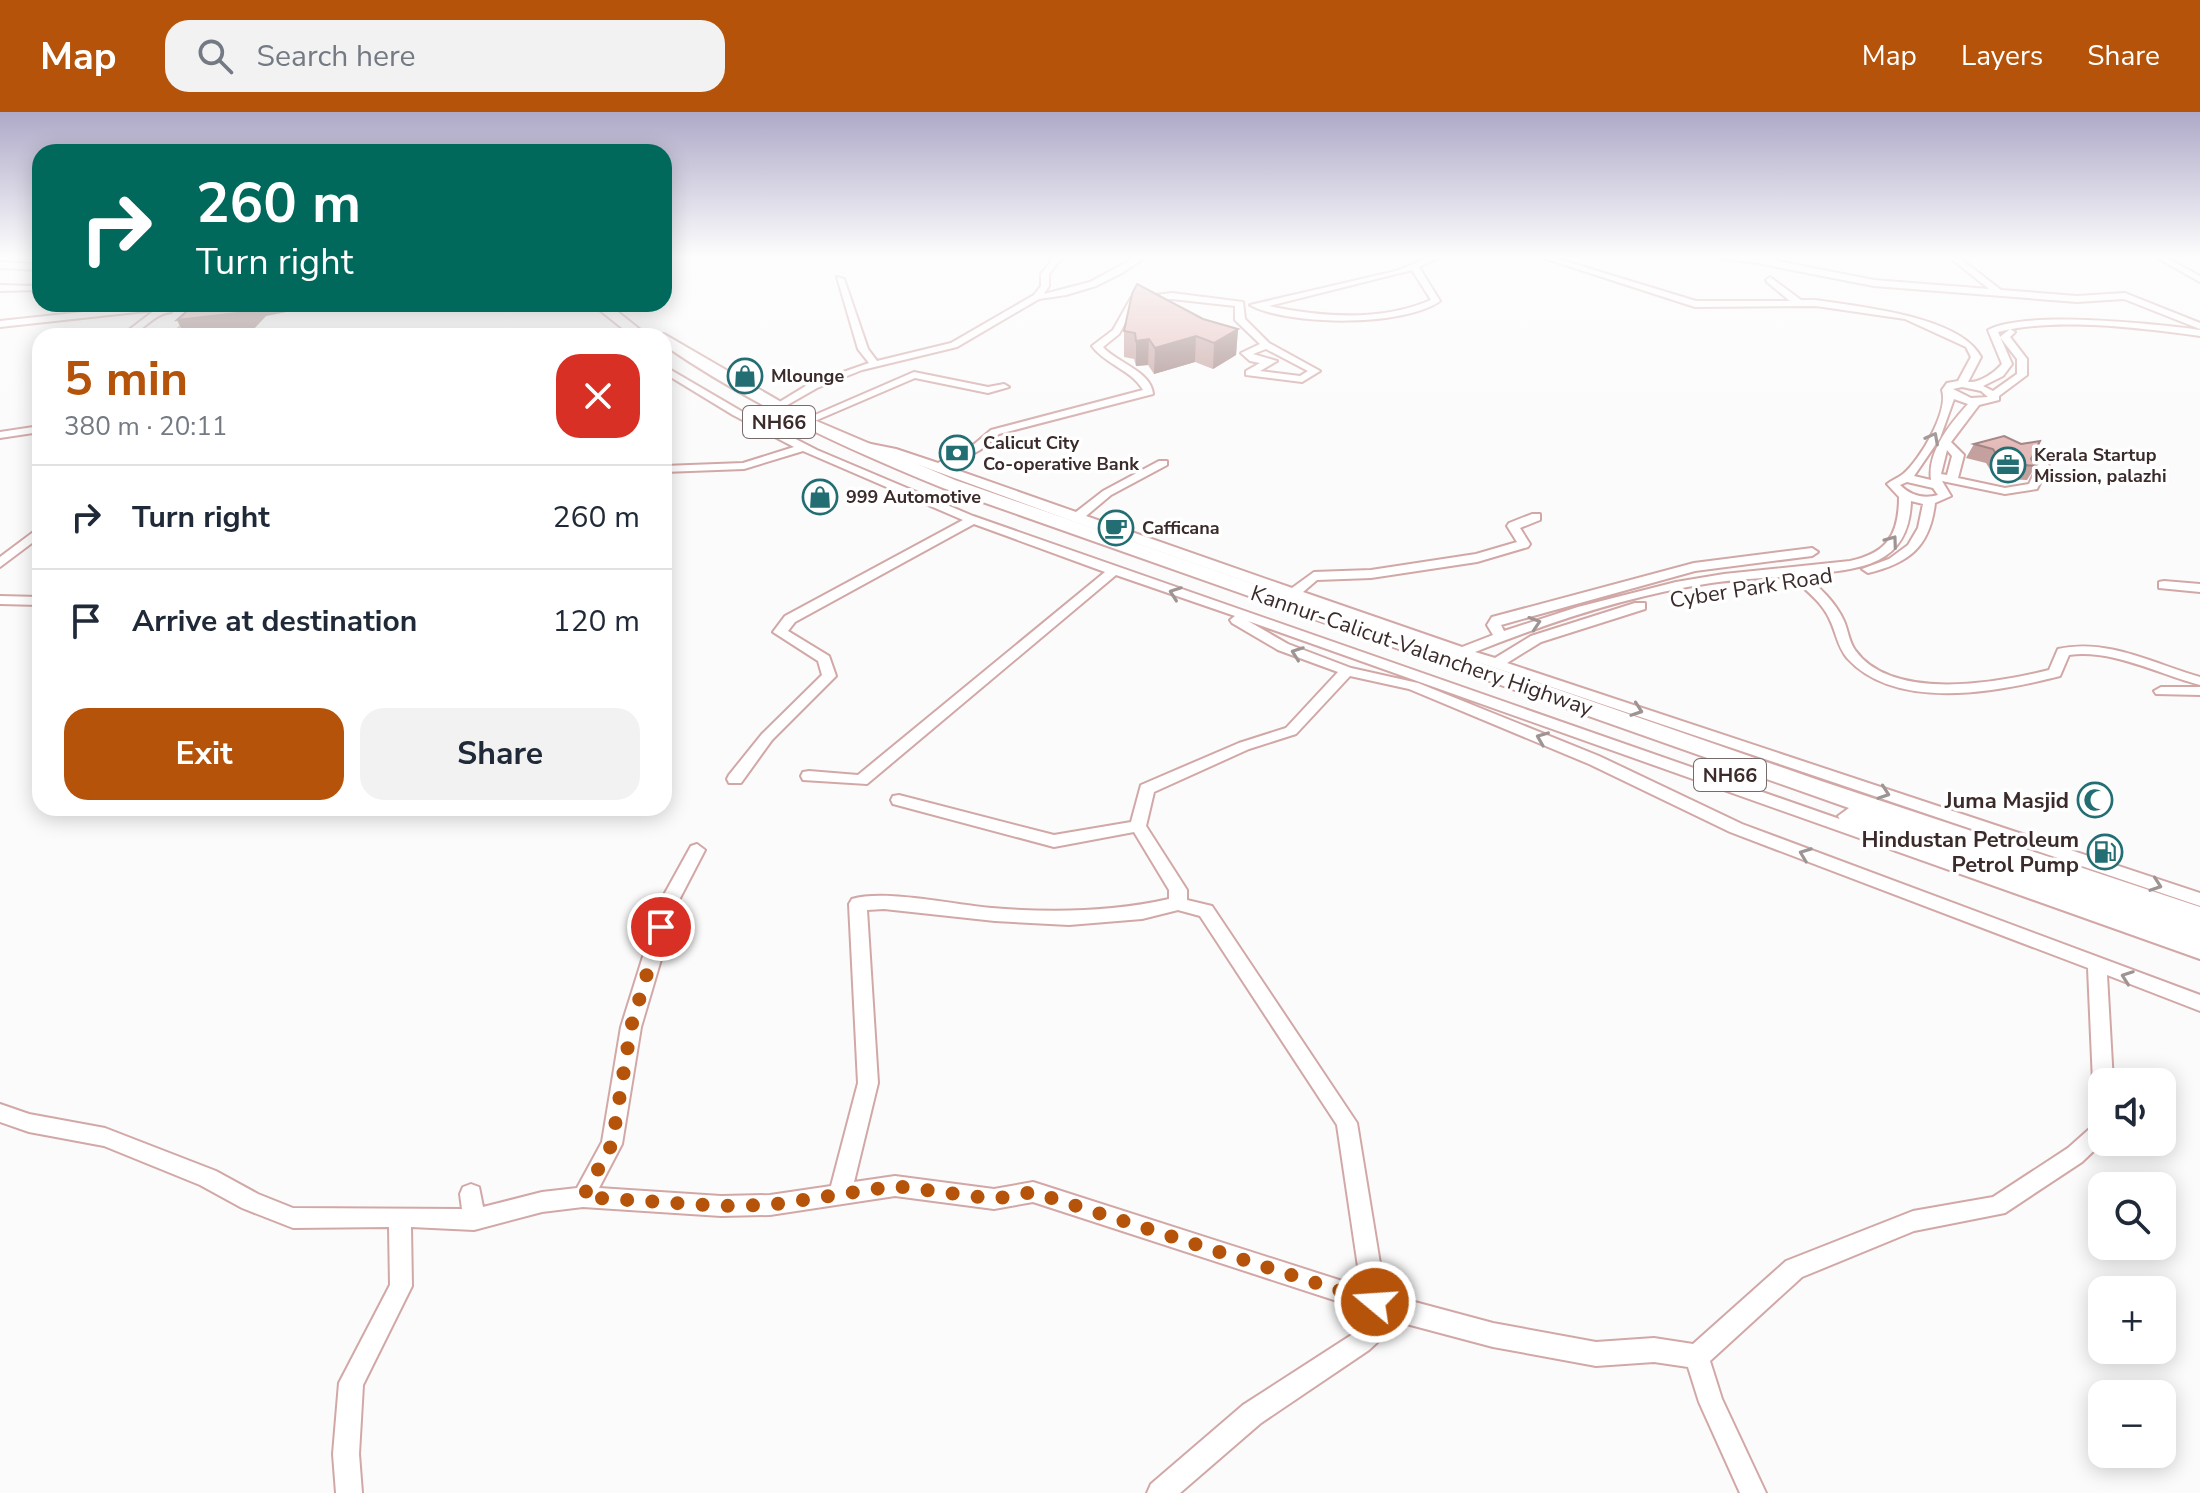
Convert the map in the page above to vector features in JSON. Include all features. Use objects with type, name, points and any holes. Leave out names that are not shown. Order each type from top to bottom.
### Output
[{"type":"highway","name":"Kannur-Calicut-Valanchery Highway","points":[[672,343],[734,384],[806,421],[949,484],[1277,601],[2200,917]]},
{"type":"highway","name":"Kannur-Calicut-Valanchery Highway","points":[[672,370],[715,388],[832,449],[942,495],[1277,601]]},
{"type":"highway","name":"NH66","points":[[1277,601],[2200,936]]},
{"type":"street","points":[[0,324],[32,320]]},
{"type":"street","points":[[854,320],[863,349],[874,363]]},
{"type":"street","points":[[778,406],[813,386],[874,363],[954,345],[1001,320]]},
{"type":"street","points":[[937,468],[976,448],[995,432],[1149,392],[1143,381],[1115,360],[1102,355],[1097,346],[1113,336],[1127,320]]},
{"type":"street","points":[[1240,320],[1266,345],[1282,352],[1315,371],[1302,379],[1250,373],[1282,352]]},
{"type":"street","points":[[1911,320],[1944,331],[1970,345],[1976,357],[1962,384]]},
{"type":"street","points":[[1975,386],[1999,374],[2007,364],[2006,355],[1993,337],[1993,330],[2003,326],[2041,323],[2198,336]]},
{"type":"street","points":[[1949,393],[1976,402],[1994,400],[1994,395],[2022,375],[2022,359],[2005,337],[2010,332],[2068,328],[2198,336]]},
{"type":"street","points":[[1113,336],[1115,360]]},
{"type":"street","points":[[1266,345],[1246,353],[1267,363]]},
{"type":"street","points":[[672,371],[802,448],[975,519],[1218,609],[2200,952]]},
{"type":"street","points":[[806,421],[914,375],[988,390],[1004,387]]},
{"type":"street","points":[[1976,402],[1958,421],[1947,444],[1936,481],[1945,496],[1929,501],[1905,495],[1893,484],[1917,468],[1951,401],[1951,385],[1975,386],[1994,395]]},
{"type":"street","points":[[0,435],[32,430]]},
{"type":"street","points":[[848,442],[892,451],[1076,518],[1277,601],[1497,663],[2200,900]]},
{"type":"street","points":[[1947,444],[1958,455],[1952,480]]},
{"type":"street","points":[[672,466],[744,466],[802,448]]},
{"type":"street","points":[[1076,518],[1107,493],[1163,463]]},
{"type":"street","points":[[1906,478],[1952,480],[2017,492],[2033,487],[2043,465]]},
{"type":"street","points":[[1462,652],[1561,614],[1710,580],[1842,566],[1880,557],[1897,539],[1906,515],[1905,495]]},
{"type":"street","name":"Cyber Park Road","points":[[1497,663],[1536,639],[1630,608],[1718,588],[1888,566],[1903,559],[1918,539],[1928,515],[1929,501]]},
{"type":"street","points":[[1277,601],[1314,576],[1371,574],[1502,552],[1524,544],[1513,526],[1536,517]]},
{"type":"street","points":[[735,779],[767,737],[829,676],[824,659],[780,632],[790,619],[975,519]]},
{"type":"street","points":[[0,563],[32,537]]},
{"type":"street","points":[[1500,636],[1494,625],[1497,620],[1604,589],[1694,567],[1812,552]]},
{"type":"street","points":[[809,776],[861,780],[1113,571]]},
{"type":"street","points":[[1801,578],[1828,606],[1849,652],[1862,665],[1927,689],[1941,691],[2017,683],[2055,673],[2063,652],[2074,650],[2112,655],[2200,681]]},
{"type":"street","points":[[2164,585],[2200,588]]},
{"type":"street","points":[[0,600],[32,601]]},
{"type":"street","points":[[1218,609],[1283,647],[1347,671],[1413,686],[1594,760],[1736,828],[2200,1003]]},
{"type":"street","points":[[1178,904],[1178,890],[1138,826],[1147,789],[1244,746],[1291,731],[1347,671]]},
{"type":"street","points":[[2161,691],[2200,691]]},
{"type":"street","points":[[899,800],[1054,841],[1138,826]]},
{"type":"street","points":[[583,1197],[612,1144],[631,1027],[669,902],[697,850]]},
{"type":"street","points":[[840,1194],[868,1083],[858,904],[884,903],[1048,920],[1141,914],[1178,904],[1206,911],[1347,1123],[1386,1306],[1361,1342],[1252,1414],[1160,1493]]},
{"type":"street","points":[[2097,966],[2102,1068]]},
{"type":"street","points":[[0,1113],[29,1123],[105,1137],[208,1178],[250,1201],[293,1218],[474,1220],[542,1202],[583,1197],[721,1206],[770,1205],[895,1186],[994,1199],[1033,1192],[1386,1306],[1545,1347],[1596,1354],[1654,1350],[1697,1357]]},
{"type":"street","points":[[1697,1357],[1794,1269],[1913,1221],[1997,1206],[2075,1155],[2088,1143]]},
{"type":"street","points":[[471,1194],[474,1220]]},
{"type":"street","points":[[349,1493],[346,1454],[351,1383],[401,1286],[400,1217]]},
{"type":"street","points":[[1697,1357],[1711,1402],[1753,1493]]},
{"type":"building","points":[[1126,320],[1208,320],[1238,329],[1214,343],[1196,336],[1155,348],[1149,339],[1136,341],[1135,333],[1124,331]]},
{"type":"building","points":[[2004,436],[2021,444],[2040,441],[2031,459],[2036,466],[2010,464],[2000,460],[1993,449],[1974,444]]},
{"type":"place","name":"Mlounge","points":[[745,376]]},
{"type":"place","name":"Calicut City Co-operative Bank","points":[[957,453]]},
{"type":"place","name":"Kerala Startup Mission, palazhi","points":[[2008,465]]},
{"type":"place","name":"999 Automotive","points":[[820,497]]},
{"type":"place","name":"Cafficana","points":[[1116,528]]},
{"type":"place","name":"Juma Masjid","points":[[2095,800]]},
{"type":"place","name":"Hindustan Petroleum Petrol Pump","points":[[2105,852]]},
{"type":"route","points":[[661,927],[631,1027],[612,1144],[583,1197],[721,1206],[770,1205],[895,1186],[994,1199],[1033,1192],[1375,1302]]}]
